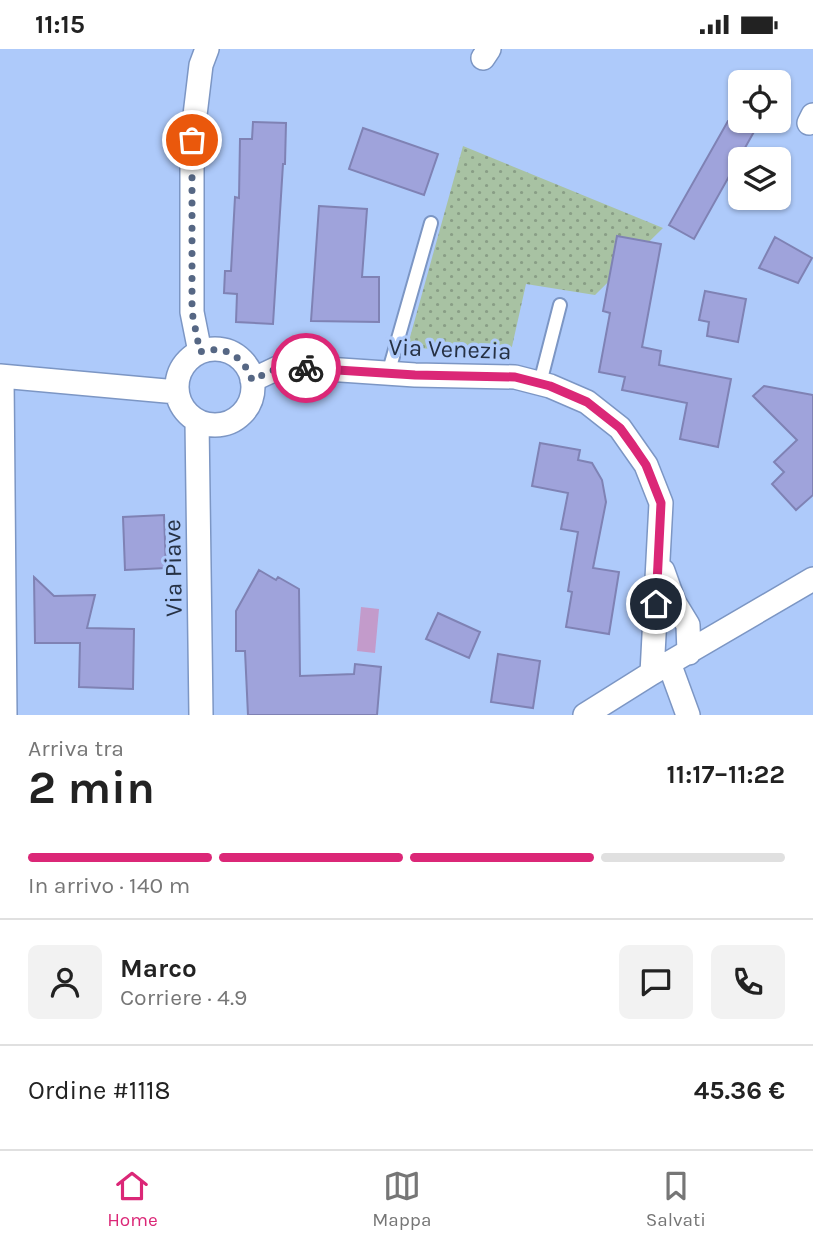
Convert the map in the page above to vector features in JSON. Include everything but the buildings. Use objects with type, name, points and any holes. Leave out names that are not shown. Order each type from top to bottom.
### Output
[{"type":"street","points":[[200,352],[192,312],[192,140],[201,65],[207,49]]},
{"type":"street","points":[[227,351],[239,358],[248,369],[252,380],[248,407],[227,423],[208,425],[197,421],[181,404],[177,392],[181,370],[200,352],[227,351]]},
{"type":"street","name":"Via Venezia","points":[[252,380],[282,366],[388,374],[515,377],[540,383],[587,402],[620,428],[646,465],[661,503],[659,558],[670,663]]},
{"type":"street","points":[[5,715],[1,377],[177,392]]},
{"type":"street","name":"Via Piave","points":[[197,421],[201,715]]},
{"type":"street","name":"Via Venezia","points":[[659,558],[674,602],[688,625],[670,663]]},
{"type":"street","points":[[586,715],[813,579]]},
{"type":"street","points":[[670,663],[688,715]]},
{"type":"lane","points":[[388,374],[431,223]]},
{"type":"lane","points":[[540,383],[560,305]]},
{"type":"green space","points":[[463,146],[663,228],[595,295],[526,284],[511,351],[407,348]]},
{"type":"shaded area","points":[[361,607],[379,609],[375,653],[357,651]]},
{"type":"way so far","points":[[192,140],[192,312],[200,352],[227,351],[239,358],[248,369],[252,380],[282,366],[306,368]]},
{"type":"route","points":[[306,368],[415,375],[515,377],[550,386],[587,402],[620,428],[646,465],[661,503],[656,604]]}]
